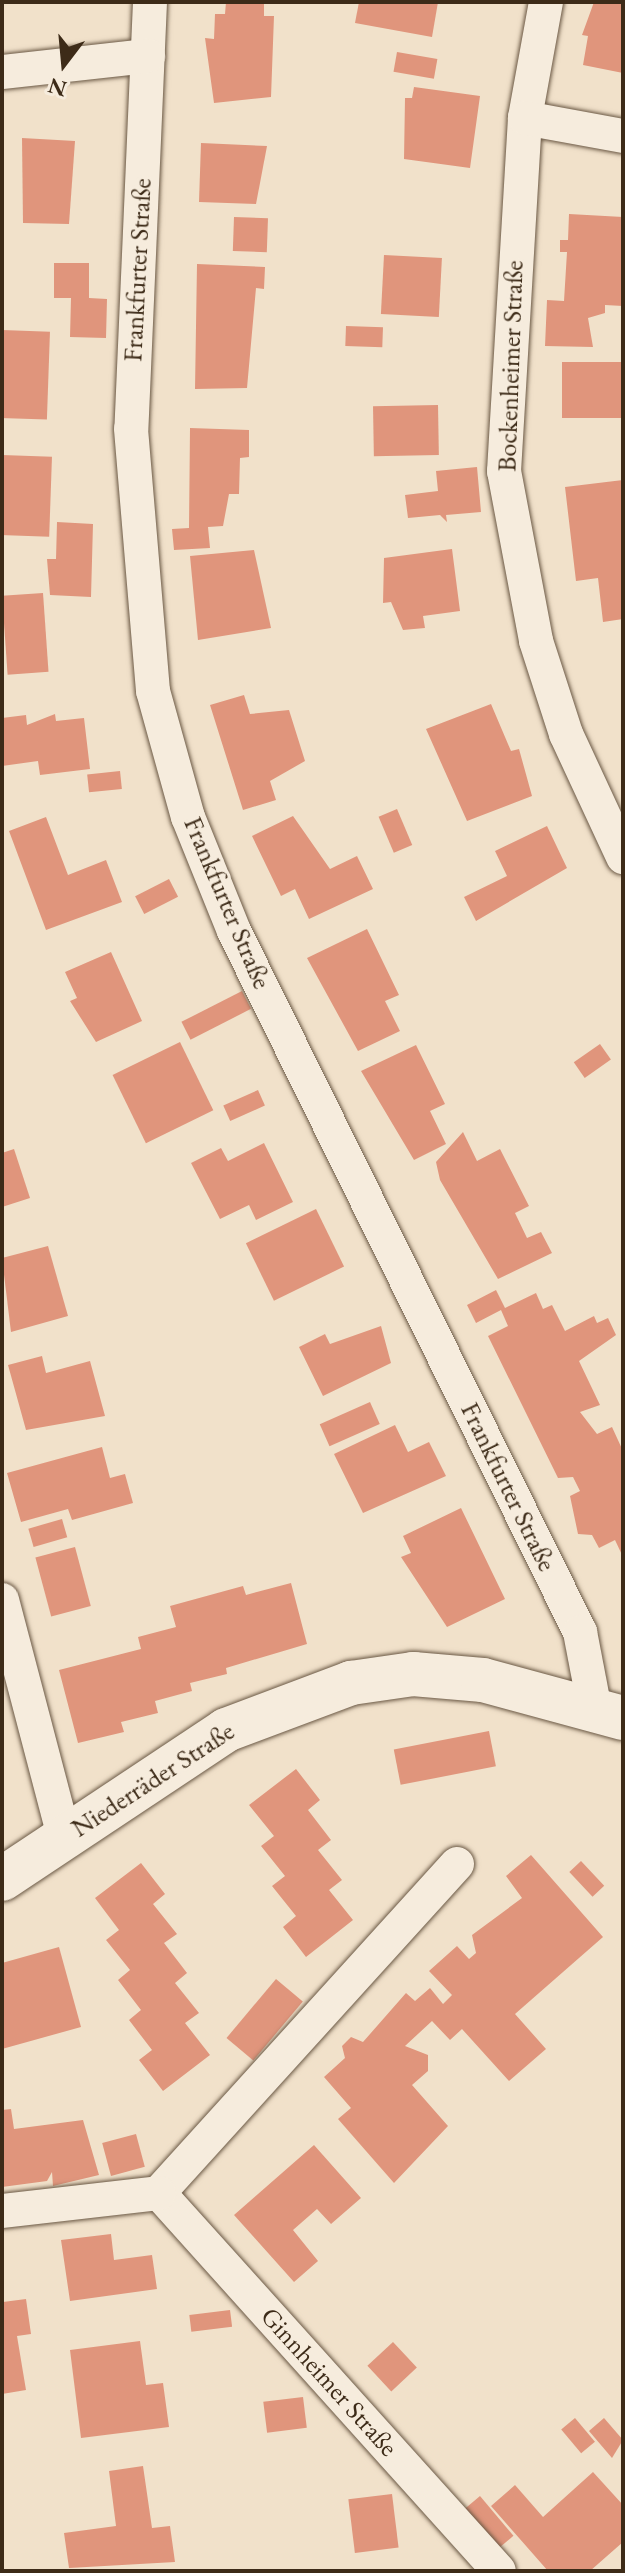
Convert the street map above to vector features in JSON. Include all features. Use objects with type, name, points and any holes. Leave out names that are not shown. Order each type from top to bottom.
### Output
[{"type":"street","name":"Frankfurter Straße","points":[[150,2],[131,429],[138,580],[157,705],[188,817],[234,931],[580,1632],[608,1711]]},
{"type":"street","name":"Bockenheimer Straße","points":[[546,2],[525,118],[504,471],[536,641],[566,734],[623,857]]},
{"type":"street","points":[[2,72],[148,56]]},
{"type":"street","points":[[525,118],[623,136]]},
{"type":"street","points":[[2,1600],[64,1837]]},
{"type":"street","name":"Niederräder Straße","points":[[2,1879],[226,1730],[351,1683],[413,1674],[483,1680],[608,1711]]},
{"type":"street","points":[[2,2211],[159,2193],[457,1864]]},
{"type":"street","name":"Ginnheimer Straße","points":[[159,2193],[499,2571]]},
{"type":"building","points":[[226,2],[264,2],[264,16],[274,16],[271,97],[214,103],[205,38],[214,39],[215,14],[225,14]]},
{"type":"building","points":[[359,2],[438,2],[432,37],[355,23]]},
{"type":"building","points":[[594,2],[623,2],[623,73],[583,65],[588,36],[582,35]]},
{"type":"building","points":[[397,52],[437,59],[434,79],[394,72]]},
{"type":"building","points":[[414,87],[480,96],[470,168],[404,159],[405,98],[412,98]]},
{"type":"building","points":[[22,138],[75,141],[69,224],[23,223]]},
{"type":"building","points":[[201,143],[267,146],[256,204],[199,202]]},
{"type":"building","points":[[569,214],[623,217],[623,306],[605,305],[605,313],[588,318],[593,347],[545,346],[547,300],[564,301],[567,252],[560,252],[560,240],[568,240]]},
{"type":"building","points":[[234,217],[268,218],[267,252],[233,251]]},
{"type":"building","points":[[384,255],[442,258],[439,317],[381,314]]},
{"type":"building","points":[[54,263],[89,263],[89,298],[107,299],[106,338],[70,337],[71,298],[54,298]]},
{"type":"building","points":[[197,264],[265,267],[264,289],[256,288],[247,388],[195,389]]},
{"type":"building","points":[[346,326],[383,327],[382,347],[345,346]]},
{"type":"building","points":[[2,330],[50,332],[47,420],[2,418]]},
{"type":"building","points":[[562,362],[623,362],[623,418],[562,418]]},
{"type":"building","points":[[438,405],[439,455],[374,456],[373,406]]},
{"type":"building","points":[[190,428],[249,430],[249,457],[240,458],[239,494],[229,494],[223,526],[208,527],[210,548],[174,550],[172,529],[189,528]]},
{"type":"building","points":[[2,455],[52,457],[49,537],[2,535]]},
{"type":"building","points":[[477,467],[481,512],[446,515],[447,522],[440,515],[408,518],[405,495],[438,491],[436,471]]},
{"type":"building","points":[[623,480],[623,619],[603,622],[598,578],[576,581],[565,487]]},
{"type":"building","points":[[57,522],[93,524],[91,597],[50,595],[47,559],[56,559]]},
{"type":"building","points":[[452,549],[460,611],[423,616],[425,628],[403,630],[391,602],[383,603],[384,558]]},
{"type":"building","points":[[254,550],[271,628],[198,640],[190,556]]},
{"type":"building","points":[[43,593],[49,672],[8,675],[2,596]]},
{"type":"building","points":[[244,695],[250,714],[289,710],[305,761],[270,781],[276,800],[243,810],[210,705]]},
{"type":"building","points":[[491,704],[511,751],[519,749],[532,796],[467,821],[426,729]]},
{"type":"building","points":[[55,714],[56,721],[84,718],[90,769],[40,775],[38,761],[2,766],[2,718],[26,715],[27,725]]},
{"type":"building","points":[[120,771],[122,789],[89,792],[87,774]]},
{"type":"building","points":[[397,809],[412,845],[394,853],[379,817]]},
{"type":"building","points":[[293,816],[330,869],[357,856],[373,889],[309,919],[295,889],[281,896],[252,836]]},
{"type":"building","points":[[46,817],[68,875],[106,860],[122,902],[46,930],[9,831]]},
{"type":"building","points":[[547,826],[567,868],[476,921],[464,897],[507,876],[495,851]]},
{"type":"building","points":[[169,879],[178,897],[144,914],[135,896]]},
{"type":"building","points":[[367,929],[399,995],[385,1001],[400,1031],[358,1051],[307,958]]},
{"type":"building","points":[[111,952],[142,1021],[96,1042],[70,1001],[77,998],[65,972]]},
{"type":"building","points":[[242,991],[251,1009],[190,1040],[181,1022]]},
{"type":"building","points":[[180,1042],[213,1110],[146,1143],[113,1075]]},
{"type":"building","points":[[600,1044],[611,1060],[585,1078],[574,1062]]},
{"type":"building","points":[[416,1045],[445,1104],[430,1111],[446,1144],[414,1160],[361,1071]]},
{"type":"building","points":[[258,1090],[265,1106],[230,1121],[223,1105]]},
{"type":"building","points":[[463,1132],[477,1161],[500,1149],[529,1206],[515,1213],[527,1238],[541,1232],[552,1253],[498,1279],[440,1180],[436,1162]]},
{"type":"building","points":[[264,1143],[293,1202],[256,1220],[249,1205],[220,1219],[191,1163],[221,1148],[228,1161]]},
{"type":"building","points":[[14,1149],[30,1198],[2,1207],[2,1153]]},
{"type":"building","points":[[316,1209],[344,1267],[274,1301],[246,1243]]},
{"type":"building","points":[[48,1246],[68,1316],[11,1332],[2,1258]]},
{"type":"building","points":[[496,1290],[505,1308],[536,1293],[543,1309],[552,1305],[565,1331],[594,1316],[597,1323],[608,1318],[616,1335],[579,1361],[600,1405],[580,1412],[597,1434],[612,1427],[623,1451],[623,1557],[615,1540],[599,1548],[592,1535],[578,1534],[570,1496],[580,1491],[573,1477],[558,1478],[488,1336],[508,1326],[501,1310],[476,1323],[467,1305]]},
{"type":"building","points":[[381,1326],[391,1363],[323,1396],[299,1347],[325,1334],[330,1344]]},
{"type":"building","points":[[42,1356],[46,1373],[90,1361],[105,1416],[26,1430],[8,1365]]},
{"type":"building","points":[[370,1402],[380,1424],[330,1446],[320,1424]]},
{"type":"building","points":[[395,1425],[408,1452],[429,1442],[446,1476],[363,1513],[334,1454]]},
{"type":"building","points":[[102,1447],[110,1478],[125,1474],[133,1503],[72,1520],[68,1509],[21,1522],[7,1473]]},
{"type":"building","points":[[461,1508],[505,1599],[447,1627],[401,1557],[411,1553],[403,1536]]},
{"type":"building","points":[[62,1519],[67,1537],[34,1547],[28,1529]]},
{"type":"building","points":[[75,1547],[91,1606],[51,1617],[35,1558]]},
{"type":"building","points":[[291,1583],[307,1644],[226,1668],[227,1674],[190,1683],[192,1691],[155,1701],[158,1713],[121,1722],[124,1732],[78,1743],[59,1670],[141,1649],[138,1637],[176,1627],[170,1606],[243,1586],[246,1595]]},
{"type":"building","points":[[489,1731],[496,1766],[401,1785],[394,1750]]},
{"type":"building","points":[[296,1769],[320,1800],[308,1810],[331,1840],[318,1850],[342,1880],[329,1890],[353,1920],[306,1957],[283,1927],[296,1916],[272,1886],[285,1876],[261,1846],[274,1836],[249,1805]]},
{"type":"building","points":[[531,1855],[603,1937],[515,2014],[546,2049],[509,2081],[462,2029],[450,2040],[432,2021],[405,2046],[428,2055],[428,2071],[412,2085],[448,2126],[394,2183],[338,2119],[351,2108],[324,2077],[345,2058],[342,2046],[351,2037],[363,2042],[406,1993],[415,2001],[430,1988],[443,2004],[452,1995],[429,1971],[457,1946],[469,1959],[476,1953],[472,1935],[522,1898],[506,1876]]},
{"type":"building","points":[[581,1861],[604,1886],[592,1897],[569,1872]]},
{"type":"building","points":[[141,1863],[165,1894],[153,1904],[177,1934],[164,1943],[187,1973],[175,1983],[199,2013],[185,2023],[210,2055],[163,2091],[139,2060],[152,2050],[129,2020],[141,2010],[118,1980],[130,1970],[106,1940],[119,1930],[95,1898]]},
{"type":"building","points":[[59,1947],[81,2027],[2,2049],[2,1963]]},
{"type":"building","points":[[276,1979],[303,2001],[253,2060],[227,2038]]},
{"type":"building","points":[[11,2109],[14,2129],[83,2120],[99,2175],[53,2186],[52,2172],[47,2181],[2,2187],[2,2110]]},
{"type":"building","points":[[136,2134],[145,2167],[111,2176],[102,2143]]},
{"type":"building","points":[[314,2145],[361,2198],[331,2224],[317,2209],[293,2230],[318,2261],[294,2282],[234,2215]]},
{"type":"building","points":[[111,2234],[114,2260],[152,2255],[157,2289],[70,2301],[61,2240]]},
{"type":"building","points":[[26,2299],[31,2334],[17,2336],[26,2390],[2,2394],[3,2302]]},
{"type":"building","points":[[230,2310],[232,2327],[191,2332],[189,2315]]},
{"type":"building","points":[[140,2341],[146,2385],[163,2383],[169,2427],[81,2438],[70,2350]]},
{"type":"building","points":[[393,2342],[417,2368],[391,2391],[367,2366]]},
{"type":"building","points":[[303,2397],[307,2428],[267,2433],[263,2402]]},
{"type":"building","points":[[575,2418],[595,2442],[581,2453],[561,2430]]},
{"type":"building","points":[[604,2418],[623,2440],[612,2458],[589,2431]]},
{"type":"building","points":[[143,2466],[152,2528],[170,2526],[175,2562],[69,2568],[64,2533],[116,2526],[109,2471]]},
{"type":"building","points":[[593,2472],[623,2505],[623,2542],[590,2571],[548,2571],[491,2506],[515,2485],[543,2517]]},
{"type":"building","points":[[392,2494],[399,2548],[355,2553],[348,2499]]},
{"type":"building","points":[[480,2496],[513,2536],[499,2548],[465,2508]]}]
